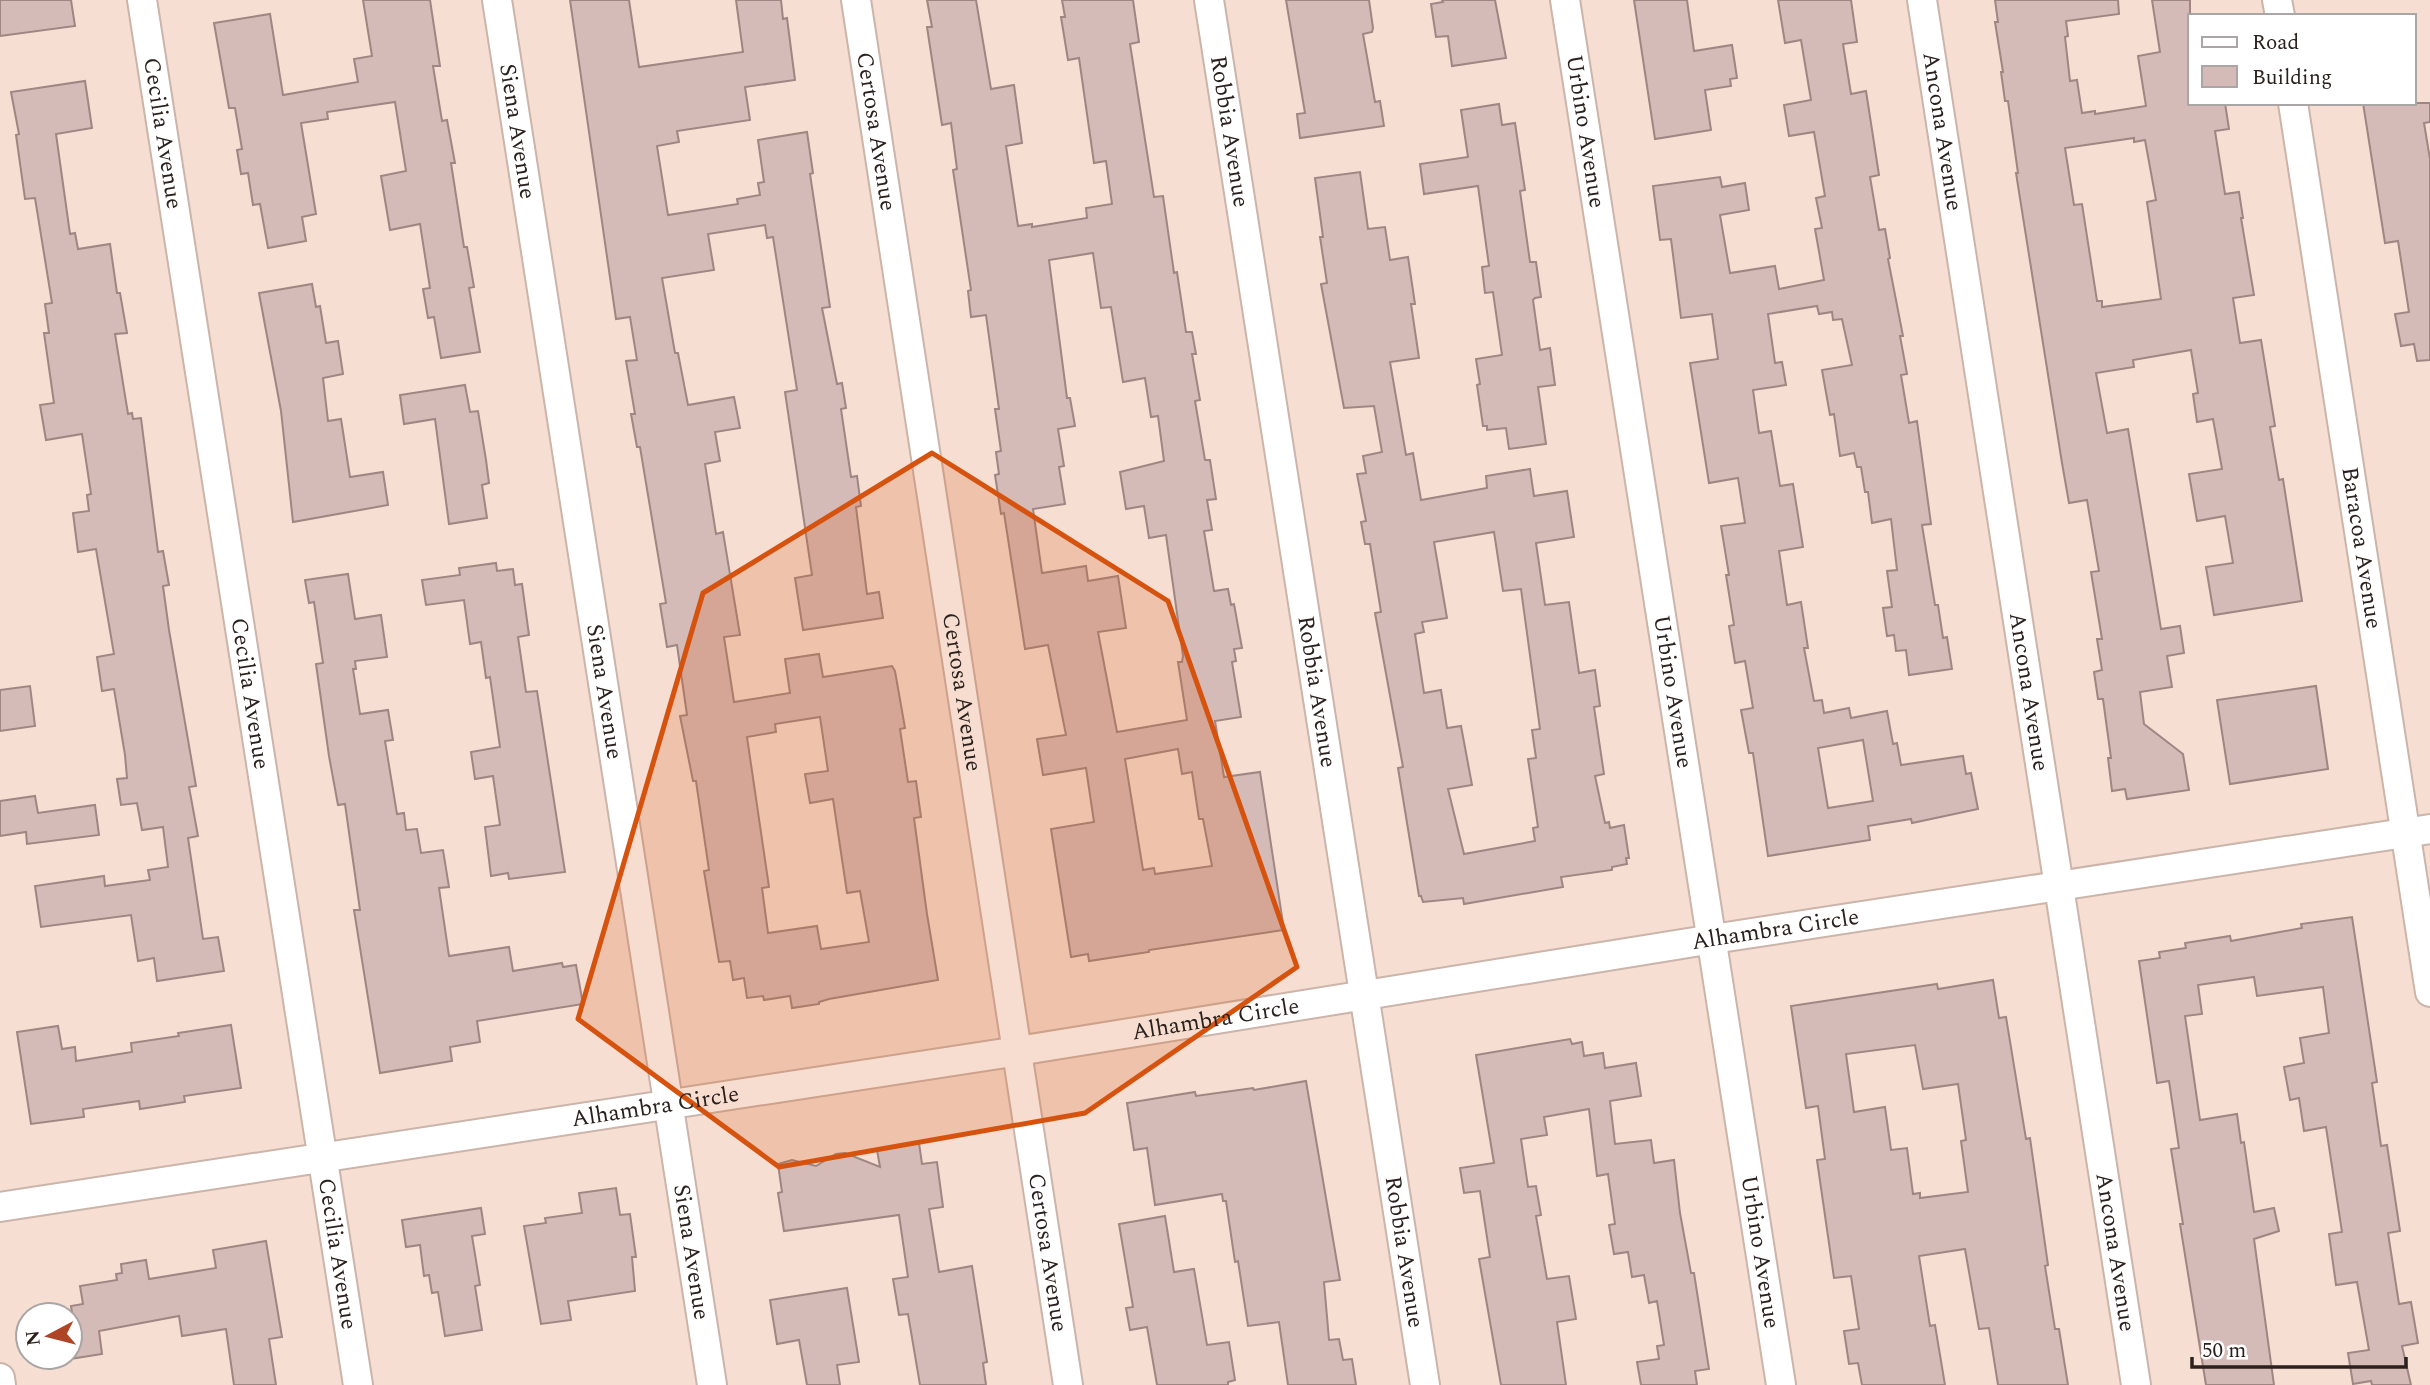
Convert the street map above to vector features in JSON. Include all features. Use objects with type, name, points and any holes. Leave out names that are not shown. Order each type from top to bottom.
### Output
[{"type":"street","name":"Cecilia Avenue","points":[[142,0],[358,1385]]},
{"type":"street","name":"Siena Avenue","points":[[497,0],[712,1385]]},
{"type":"street","name":"Certosa Avenue","points":[[856,0],[1069,1385]]},
{"type":"street","name":"Robbia Avenue","points":[[1209,0],[1425,1385]]},
{"type":"street","name":"Urbino Avenue","points":[[1565,0],[1781,1385]]},
{"type":"street","name":"Ancona Avenue","points":[[1922,0],[2136,1385]]},
{"type":"street","name":"Baracoa Avenue","points":[[2294,105],[2418,831],[2430,992]]},
{"type":"street","name":"Alhambra Circle","points":[[0,1207],[1018,1051],[1713,939],[2418,831]]},
{"type":"street","points":[[0,1378],[1,1385]]},
{"type":"highlighted area","points":[[932,453],[1168,601],[1297,967],[1085,1113],[779,1167],[578,1019],[703,593]]},
{"type":"building","points":[[0,0],[71,0],[75,26],[0,36]]},
{"type":"building","points":[[363,0],[430,0],[440,66],[433,66],[442,121],[447,120],[455,163],[451,163],[464,247],[467,247],[474,287],[469,288],[480,352],[441,358],[434,317],[428,318],[423,289],[430,288],[420,224],[390,230],[381,176],[406,171],[395,102],[327,112],[328,119],[301,123],[316,214],[302,217],[306,241],[268,248],[260,204],[253,205],[248,173],[241,174],[237,150],[242,149],[235,108],[229,108],[214,23],[270,14],[283,95],[358,82],[354,59],[372,56]]},
{"type":"building","points":[[570,0],[629,0],[639,67],[743,52],[736,0],[781,0],[783,19],[787,18],[795,80],[745,87],[750,120],[677,131],[679,142],[657,146],[668,215],[738,204],[737,199],[760,195],[758,183],[764,182],[758,140],[807,132],[813,173],[810,174],[830,307],[822,308],[837,384],[842,383],[846,408],[841,409],[851,477],[857,476],[861,506],[856,507],[867,594],[879,592],[883,618],[803,630],[795,578],[812,575],[785,392],[797,390],[773,237],[767,238],[765,225],[708,234],[714,270],[662,278],[675,353],[678,353],[688,405],[734,397],[740,428],[715,432],[720,461],[705,464],[716,534],[723,532],[740,635],[724,637],[734,702],[790,693],[785,659],[819,654],[823,677],[892,666],[905,728],[900,729],[908,782],[916,781],[921,817],[914,818],[938,980],[792,1008],[790,996],[764,1000],[763,996],[747,998],[744,978],[733,980],[730,961],[719,962],[704,871],[709,870],[696,781],[693,781],[680,716],[687,715],[677,645],[667,647],[660,604],[666,603],[640,447],[637,447],[631,414],[635,414],[626,361],[637,360],[630,317],[616,319]],"holes":[[[820,717],[828,771],[805,774],[810,803],[833,799],[847,893],[860,891],[869,942],[821,949],[817,926],[768,933],[762,888],[769,887],[747,737],[776,732],[775,724]]]},
{"type":"building","points":[[927,0],[976,0],[991,89],[1014,85],[1022,143],[1006,146],[1018,226],[1032,224],[1032,227],[1087,218],[1086,208],[1112,204],[1106,161],[1094,163],[1079,58],[1068,60],[1061,17],[1065,17],[1062,0],[1133,0],[1139,42],[1130,44],[1154,197],[1163,196],[1186,332],[1192,332],[1196,354],[1192,354],[1200,400],[1195,401],[1205,460],[1210,460],[1216,499],[1207,500],[1212,530],[1204,531],[1214,591],[1228,589],[1231,605],[1234,604],[1242,648],[1234,649],[1236,661],[1232,662],[1241,717],[1215,721],[1224,777],[1260,772],[1284,930],[1089,961],[1088,954],[1071,957],[1051,829],[1094,822],[1086,768],[1043,775],[1037,739],[1066,735],[1048,645],[1025,649],[1004,513],[1001,514],[995,475],[999,474],[996,452],[1001,451],[995,409],[999,409],[986,315],[971,317],[968,291],[971,290],[953,170],[957,169],[951,123],[942,125],[927,27],[932,27]],"holes":[[[1093,253],[1101,308],[1111,307],[1123,382],[1145,378],[1151,417],[1158,416],[1164,461],[1120,472],[1126,509],[1144,506],[1149,538],[1166,535],[1183,656],[1182,662],[1178,662],[1187,720],[1117,732],[1098,632],[1126,628],[1118,576],[1088,581],[1086,566],[1042,573],[1033,509],[1065,504],[1059,467],[1064,466],[1058,429],[1075,426],[1070,398],[1067,398],[1049,260]],[[1178,749],[1182,774],[1192,772],[1199,819],[1203,819],[1212,866],[1155,874],[1154,868],[1143,870],[1125,759]]]},
{"type":"building","points":[[1286,0],[1369,0],[1373,28],[1372,32],[1363,34],[1375,102],[1380,101],[1384,126],[1300,138],[1297,114],[1305,113]]},
{"type":"building","points":[[1442,0],[1495,0],[1506,58],[1452,66],[1448,36],[1436,37],[1431,4],[1443,2]]},
{"type":"building","points":[[1634,0],[1687,0],[1694,51],[1732,45],[1737,78],[1730,79],[1731,86],[1705,90],[1711,130],[1655,139]]},
{"type":"building","points":[[1778,0],[1851,0],[1857,42],[1843,44],[1851,94],[1866,91],[1879,175],[1870,177],[1879,230],[1885,229],[1903,336],[1900,336],[1907,374],[1901,375],[1909,423],[1917,421],[1931,524],[1922,525],[1935,605],[1938,605],[1943,638],[1947,637],[1952,669],[1909,675],[1906,650],[1896,651],[1894,635],[1887,636],[1883,608],[1892,607],[1887,571],[1897,570],[1891,519],[1872,523],[1861,467],[1857,467],[1854,453],[1840,456],[1834,414],[1830,415],[1822,370],[1852,365],[1842,319],[1833,320],[1832,312],[1819,314],[1817,306],[1768,314],[1775,363],[1782,362],[1786,385],[1753,390],[1759,433],[1771,431],[1780,486],[1793,484],[1803,547],[1779,551],[1787,605],[1801,602],[1808,648],[1804,648],[1814,701],[1822,700],[1824,713],[1849,708],[1851,718],[1887,711],[1893,744],[1897,743],[1901,765],[1963,756],[1966,774],[1971,773],[1978,809],[1912,823],[1911,819],[1868,826],[1870,840],[1768,856],[1753,753],[1749,753],[1741,710],[1753,708],[1745,661],[1735,663],[1729,626],[1734,625],[1721,526],[1745,523],[1738,478],[1709,483],[1690,363],[1718,359],[1712,314],[1681,318],[1671,239],[1660,240],[1653,186],[1720,177],[1722,187],[1745,183],[1749,210],[1720,215],[1730,273],[1775,266],[1779,289],[1824,280],[1815,229],[1822,228],[1816,198],[1825,196],[1814,132],[1789,136],[1784,105],[1811,100],[1801,40],[1785,43]],"holes":[[[1863,740],[1873,801],[1828,808],[1818,748]]]},
{"type":"building","points":[[1995,0],[2118,0],[2119,14],[2066,21],[2070,81],[2077,80],[2082,113],[2095,111],[2095,114],[2146,106],[2138,56],[2160,52],[2152,0],[2190,0],[2188,105],[2225,105],[2229,129],[2215,131],[2225,194],[2239,192],[2254,295],[2233,298],[2240,343],[2261,340],[2275,426],[2270,427],[2279,480],[2283,479],[2302,601],[2214,615],[2206,567],[2233,563],[2225,516],[2197,521],[2189,474],[2222,469],[2213,419],[2197,422],[2193,394],[2198,393],[2191,350],[2133,360],[2134,367],[2096,373],[2107,433],[2128,429],[2161,629],[2180,626],[2184,653],[2167,656],[2172,687],[2140,692],[2144,724],[2183,754],[2189,790],[2127,799],[2125,789],[2112,791],[2108,758],[2111,758],[2103,699],[2098,699],[2094,672],[2102,670],[2097,639],[2102,639],[2091,572],[2099,571],[2087,500],[2069,503],[2016,173],[1995,22],[1998,22]],"holes":[[[2134,138],[2134,142],[2145,140],[2156,200],[2147,202],[2161,299],[2102,307],[2102,301],[2097,301],[2082,204],[2074,205],[2065,148]]]},
{"type":"building","points":[[85,81],[92,128],[56,134],[70,234],[75,233],[78,249],[110,244],[117,293],[120,293],[127,333],[115,334],[128,414],[132,413],[133,419],[141,418],[158,552],[163,551],[169,585],[163,586],[169,630],[196,786],[189,787],[198,836],[188,838],[203,939],[218,937],[224,971],[157,981],[154,958],[138,961],[131,915],[41,927],[35,886],[104,876],[105,886],[150,880],[148,870],[168,867],[163,827],[142,830],[137,803],[121,805],[117,779],[127,778],[125,755],[114,689],[102,691],[97,657],[114,654],[96,549],[78,552],[73,513],[89,511],[87,495],[91,494],[82,434],[46,440],[40,405],[54,403],[44,333],[49,333],[45,304],[52,303],[35,198],[25,199],[16,135],[19,134],[11,92]]},
{"type":"building","points":[[2430,103],[2430,122],[2424,123],[2430,159],[2430,360],[2417,361],[2414,344],[2401,346],[2395,314],[2409,312],[2398,241],[2385,243],[2363,105]]},
{"type":"building","points":[[1499,104],[1502,125],[1515,123],[1525,190],[1520,191],[1530,262],[1536,262],[1541,297],[1533,300],[1540,350],[1550,348],[1555,385],[1538,387],[1546,444],[1509,449],[1506,428],[1487,430],[1487,426],[1483,426],[1477,385],[1480,384],[1476,359],[1502,355],[1493,292],[1485,293],[1482,267],[1489,266],[1478,186],[1424,194],[1420,164],[1468,157],[1461,110]]},
{"type":"building","points":[[1360,172],[1368,229],[1385,227],[1390,260],[1408,257],[1415,304],[1411,304],[1419,358],[1390,362],[1406,455],[1413,453],[1421,500],[1487,488],[1486,476],[1530,469],[1534,496],[1567,491],[1574,537],[1536,543],[1545,605],[1569,602],[1579,673],[1595,670],[1600,706],[1594,707],[1604,774],[1595,776],[1605,823],[1609,822],[1610,828],[1624,825],[1629,858],[1626,858],[1627,864],[1612,867],[1612,870],[1561,877],[1563,887],[1464,904],[1463,898],[1423,902],[1419,896],[1398,768],[1403,767],[1375,613],[1381,612],[1370,544],[1365,544],[1361,522],[1366,521],[1357,474],[1366,473],[1363,456],[1382,452],[1374,406],[1344,408],[1321,284],[1327,283],[1315,178]],"holes":[[[1494,532],[1503,591],[1521,589],[1540,729],[1532,730],[1536,758],[1528,759],[1538,827],[1533,828],[1535,841],[1464,854],[1448,789],[1472,785],[1461,726],[1447,728],[1441,690],[1424,693],[1415,634],[1424,632],[1422,622],[1447,618],[1434,542]]]},
{"type":"building","points":[[312,284],[316,307],[320,306],[326,343],[338,341],[343,374],[323,378],[328,421],[341,419],[350,477],[383,472],[388,505],[293,522],[281,411],[259,293]]},
{"type":"building","points":[[465,385],[470,412],[478,411],[489,483],[482,485],[487,518],[449,524],[435,419],[404,424],[400,395]]},
{"type":"building","points":[[496,563],[497,571],[513,569],[515,585],[522,584],[529,635],[518,637],[526,692],[537,691],[565,872],[509,879],[508,873],[491,876],[485,827],[500,825],[493,776],[475,779],[471,752],[500,747],[490,677],[486,678],[481,642],[470,644],[464,600],[426,605],[422,580],[460,575],[459,568]]},
{"type":"building","points":[[348,574],[355,619],[381,615],[387,657],[355,661],[356,669],[353,669],[360,714],[388,710],[393,740],[385,741],[397,814],[404,813],[406,830],[417,829],[421,853],[443,850],[449,887],[439,888],[449,956],[509,947],[513,971],[562,963],[563,967],[576,965],[583,1004],[477,1021],[480,1042],[450,1047],[452,1061],[380,1073],[354,910],[360,910],[345,804],[338,805],[329,756],[316,664],[323,663],[314,602],[309,603],[305,580]]},
{"type":"building","points":[[30,686],[35,726],[0,731],[0,690]]},
{"type":"building","points":[[2316,686],[2328,769],[2230,784],[2217,700]]},
{"type":"building","points":[[35,796],[38,813],[95,805],[99,835],[27,844],[26,832],[0,836],[0,801]]},
{"type":"building","points":[[2352,917],[2377,1082],[2372,1083],[2381,1146],[2387,1145],[2400,1231],[2388,1233],[2399,1304],[2411,1302],[2418,1343],[2402,1346],[2411,1385],[2372,1385],[2371,1381],[2353,1384],[2348,1353],[2369,1350],[2357,1282],[2336,1285],[2329,1234],[2342,1232],[2326,1127],[2304,1131],[2299,1098],[2290,1100],[2284,1067],[2304,1063],[2300,1038],[2329,1033],[2323,987],[2257,996],[2254,977],[2198,985],[2202,1014],[2185,1016],[2200,1120],[2237,1114],[2241,1143],[2244,1142],[2254,1212],[2274,1208],[2279,1231],[2254,1239],[2274,1385],[2206,1385],[2180,1224],[2183,1224],[2171,1149],[2179,1148],[2169,1081],[2157,1083],[2139,961],[2160,958],[2159,952],[2186,948],[2185,943],[2230,936],[2231,941],[2302,928],[2301,924]]},
{"type":"building","points":[[1993,980],[1999,1018],[2006,1017],[2026,1139],[2030,1138],[2048,1265],[2045,1266],[2055,1329],[2059,1329],[2068,1385],[1998,1385],[1989,1328],[1979,1329],[1965,1249],[1919,1256],[1930,1326],[1935,1325],[1945,1385],[1862,1385],[1858,1363],[1849,1364],[1844,1331],[1859,1329],[1851,1276],[1834,1278],[1817,1160],[1825,1159],[1818,1106],[1806,1108],[1791,1006],[1937,984],[1938,989]],"holes":[[[1915,1045],[1923,1089],[1958,1084],[1966,1140],[1961,1141],[1968,1192],[1920,1198],[1920,1193],[1913,1194],[1907,1148],[1891,1150],[1885,1107],[1854,1112],[1846,1054]]]},
{"type":"building","points":[[231,1025],[241,1088],[184,1096],[185,1102],[140,1109],[139,1101],[83,1109],[84,1117],[31,1124],[17,1032],[58,1026],[62,1049],[75,1047],[76,1061],[132,1052],[131,1043]]},
{"type":"building","points":[[1570,1039],[1572,1044],[1582,1042],[1584,1056],[1603,1053],[1605,1068],[1636,1063],[1641,1096],[1610,1101],[1615,1144],[1651,1140],[1654,1163],[1674,1160],[1680,1213],[1691,1273],[1694,1273],[1709,1369],[1695,1371],[1697,1385],[1641,1385],[1637,1362],[1659,1359],[1657,1346],[1664,1345],[1657,1301],[1649,1303],[1644,1275],[1632,1277],[1628,1252],[1614,1254],[1609,1225],[1615,1224],[1608,1174],[1597,1176],[1589,1109],[1544,1117],[1547,1135],[1521,1139],[1528,1187],[1536,1186],[1541,1215],[1536,1216],[1547,1279],[1569,1276],[1576,1319],[1557,1322],[1566,1385],[1501,1385],[1479,1259],[1490,1257],[1480,1191],[1464,1193],[1460,1168],[1494,1163],[1476,1055]]},
{"type":"building","points":[[1306,1081],[1340,1280],[1324,1282],[1329,1340],[1339,1339],[1343,1360],[1352,1359],[1356,1385],[1288,1385],[1279,1322],[1248,1326],[1238,1261],[1235,1262],[1226,1201],[1223,1201],[1222,1194],[1155,1205],[1147,1148],[1134,1150],[1127,1103],[1195,1092],[1196,1096]]},
{"type":"building","points":[[919,1143],[922,1164],[937,1162],[943,1207],[929,1209],[939,1272],[972,1266],[987,1362],[983,1363],[986,1385],[920,1385],[908,1314],[899,1315],[893,1279],[908,1277],[899,1215],[784,1231],[778,1193],[782,1192],[778,1164],[792,1160],[816,1166],[836,1154],[845,1153],[880,1167],[877,1150]]},
{"type":"building","points":[[616,1188],[620,1215],[630,1214],[636,1257],[632,1257],[635,1291],[568,1301],[571,1320],[541,1324],[524,1226],[546,1223],[545,1218],[582,1213],[579,1193]]},
{"type":"building","points":[[481,1208],[485,1234],[472,1236],[480,1285],[475,1286],[482,1330],[445,1336],[438,1292],[432,1293],[429,1275],[424,1276],[420,1245],[406,1247],[402,1220]]},
{"type":"building","points":[[1165,1216],[1174,1272],[1194,1269],[1207,1345],[1229,1342],[1235,1380],[1228,1382],[1228,1385],[1157,1385],[1147,1327],[1130,1330],[1126,1308],[1133,1307],[1119,1224]]},
{"type":"building","points":[[266,1241],[282,1337],[269,1339],[276,1385],[234,1385],[226,1329],[182,1336],[179,1316],[99,1331],[102,1354],[84,1357],[84,1301],[80,1286],[117,1280],[116,1274],[122,1273],[121,1264],[146,1260],[149,1279],[216,1268],[213,1250]]},
{"type":"building","points":[[847,1288],[859,1362],[837,1365],[840,1385],[807,1385],[799,1340],[777,1344],[770,1300]]}]
